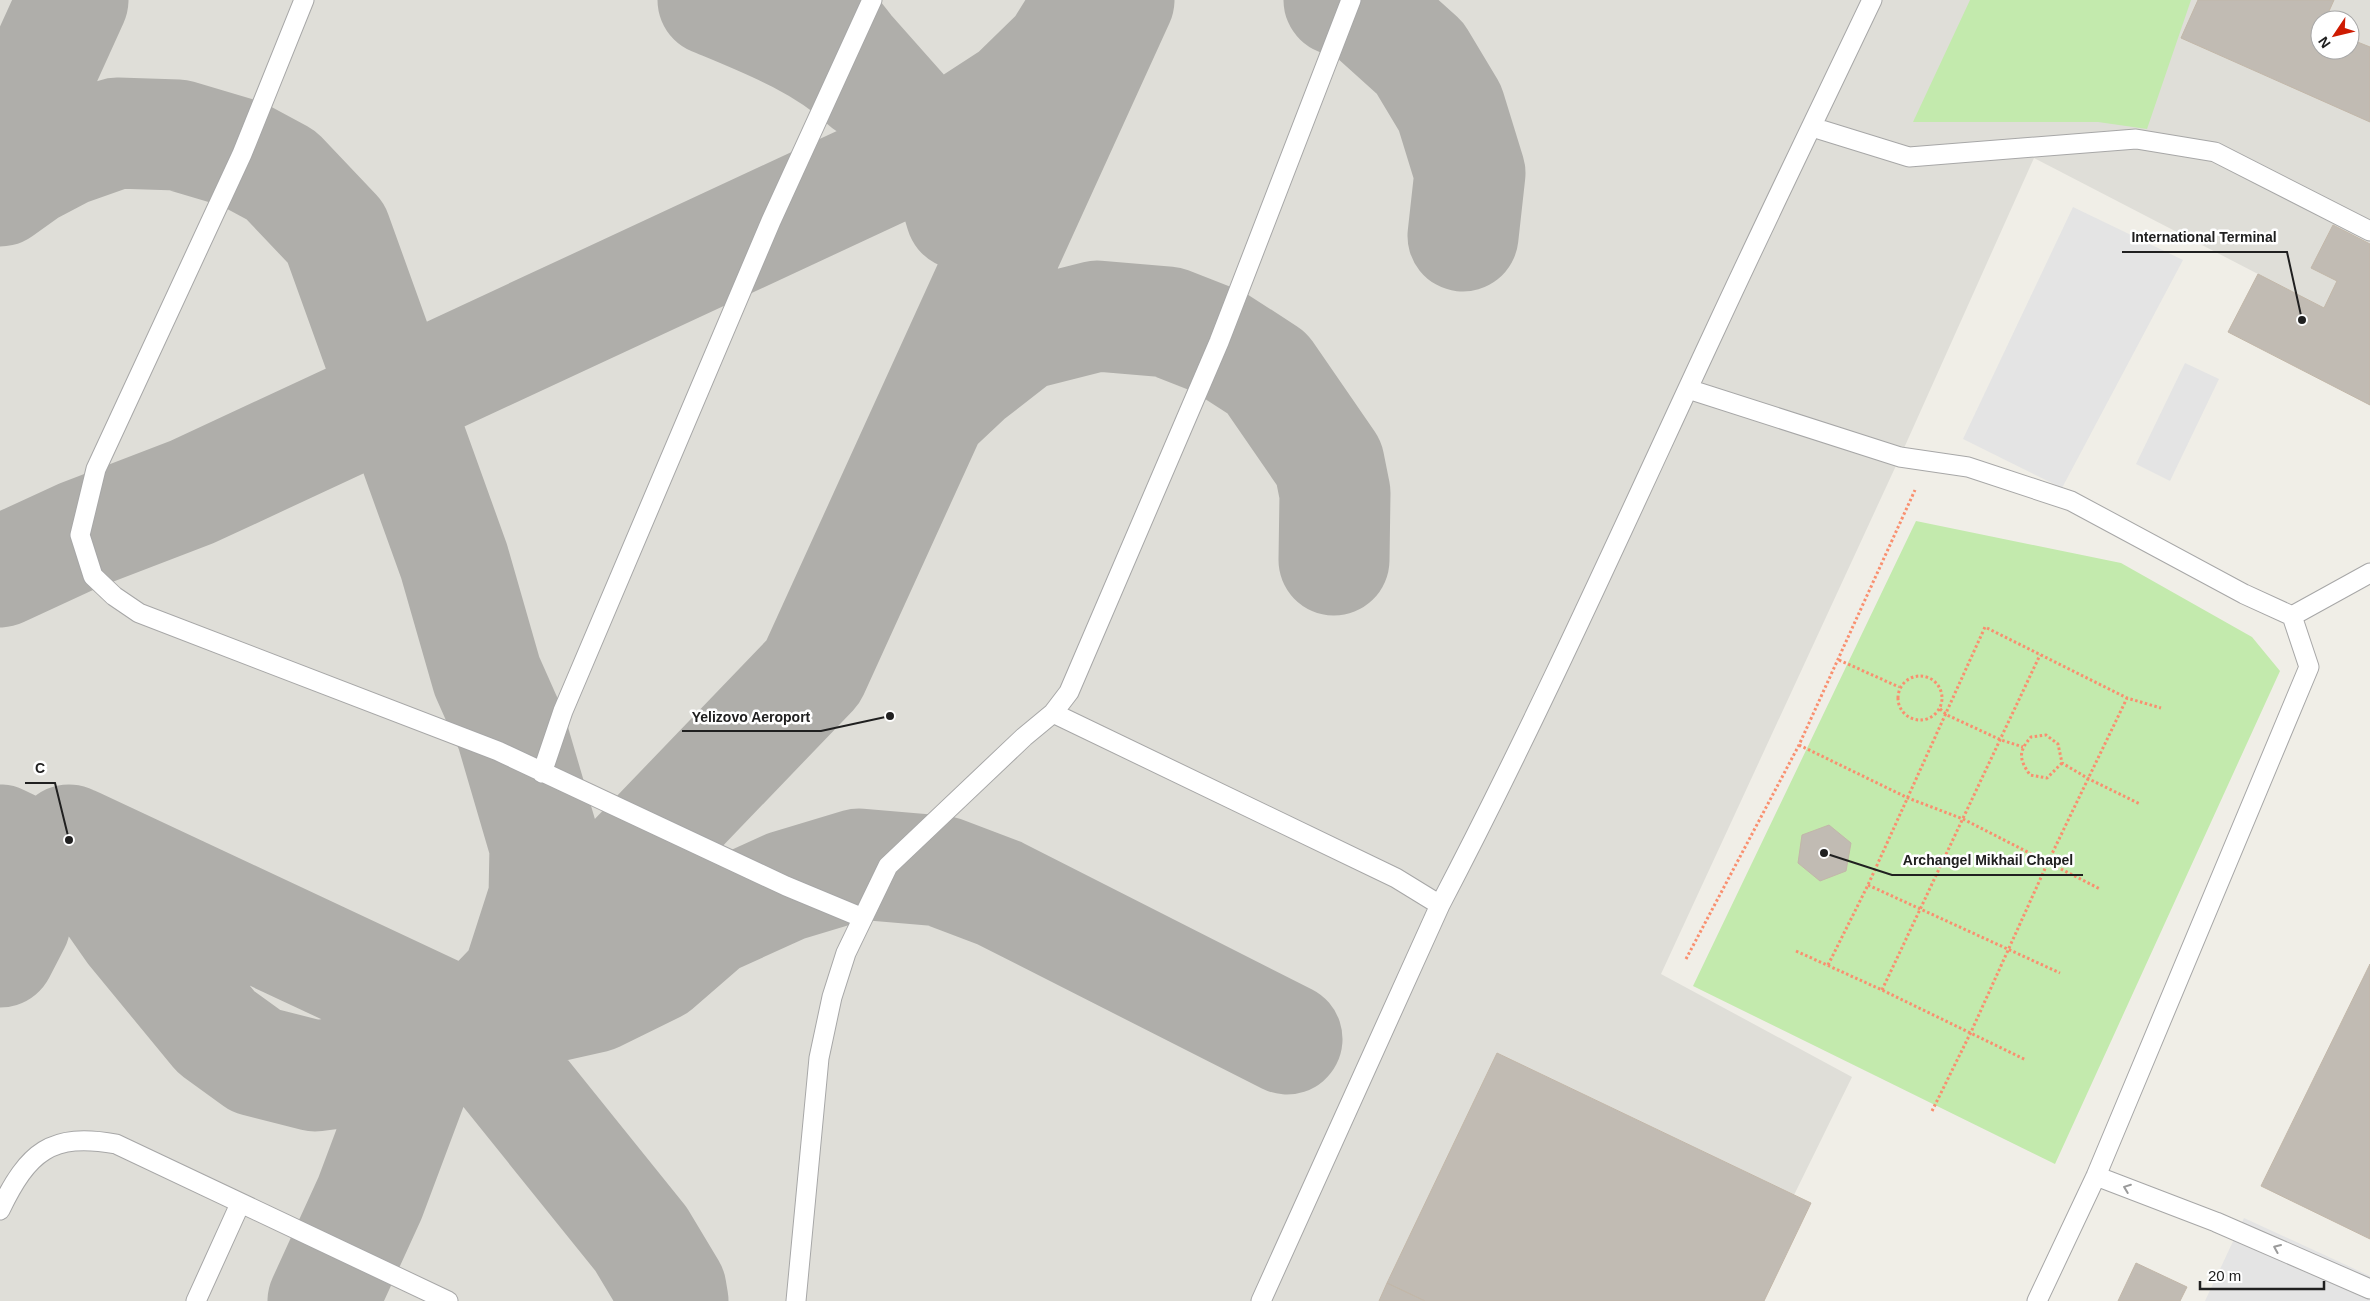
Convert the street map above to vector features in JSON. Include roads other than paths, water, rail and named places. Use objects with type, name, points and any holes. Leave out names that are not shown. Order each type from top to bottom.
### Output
[{"type":"lane","points":[[304,0],[242,154],[96,469],[80,535],[94,576],[114,596],[139,613],[498,751],[786,886],[863,918]]},
{"type":"lane","points":[[542,773],[567,702],[771,221],[872,0]]},
{"type":"lane","points":[[796,1301],[819,1058],[832,997],[846,953],[888,866],[1024,737],[1053,713],[1069,692],[1215,351],[1351,0]]},
{"type":"lane","points":[[1261,1301],[1440,905],[1533,721],[1872,0]]},
{"type":"lane","points":[[1812,127],[1909,158],[2136,140],[2215,152],[2370,231]]},
{"type":"lane","points":[[1688,389],[1900,457],[1926,459],[1968,467],[2071,501],[2244,594],[2292,616],[2309,667],[2096,1176],[2037,1301]]},
{"type":"lane","points":[[2292,616],[2370,573]]},
{"type":"lane","points":[[1053,713],[1396,878],[1440,905]]},
{"type":"lane","points":[[0,1210],[8,1193],[38,1153],[68,1140],[91,1140],[116,1144],[443,1300]]},
{"type":"lane","points":[[2096,1176],[2216,1222],[2370,1289]]},
{"type":"lane","points":[[196,1301],[240,1204]]},
{"type":"place","name":"International Terminal","points":[[2302,320]]},
{"type":"place","name":"Yelizovo Aeroport","points":[[890,716]]},
{"type":"place","name":"C","points":[[69,840]]},
{"type":"place","name":"Archangel Mikhail Chapel","points":[[1824,853]]}]
